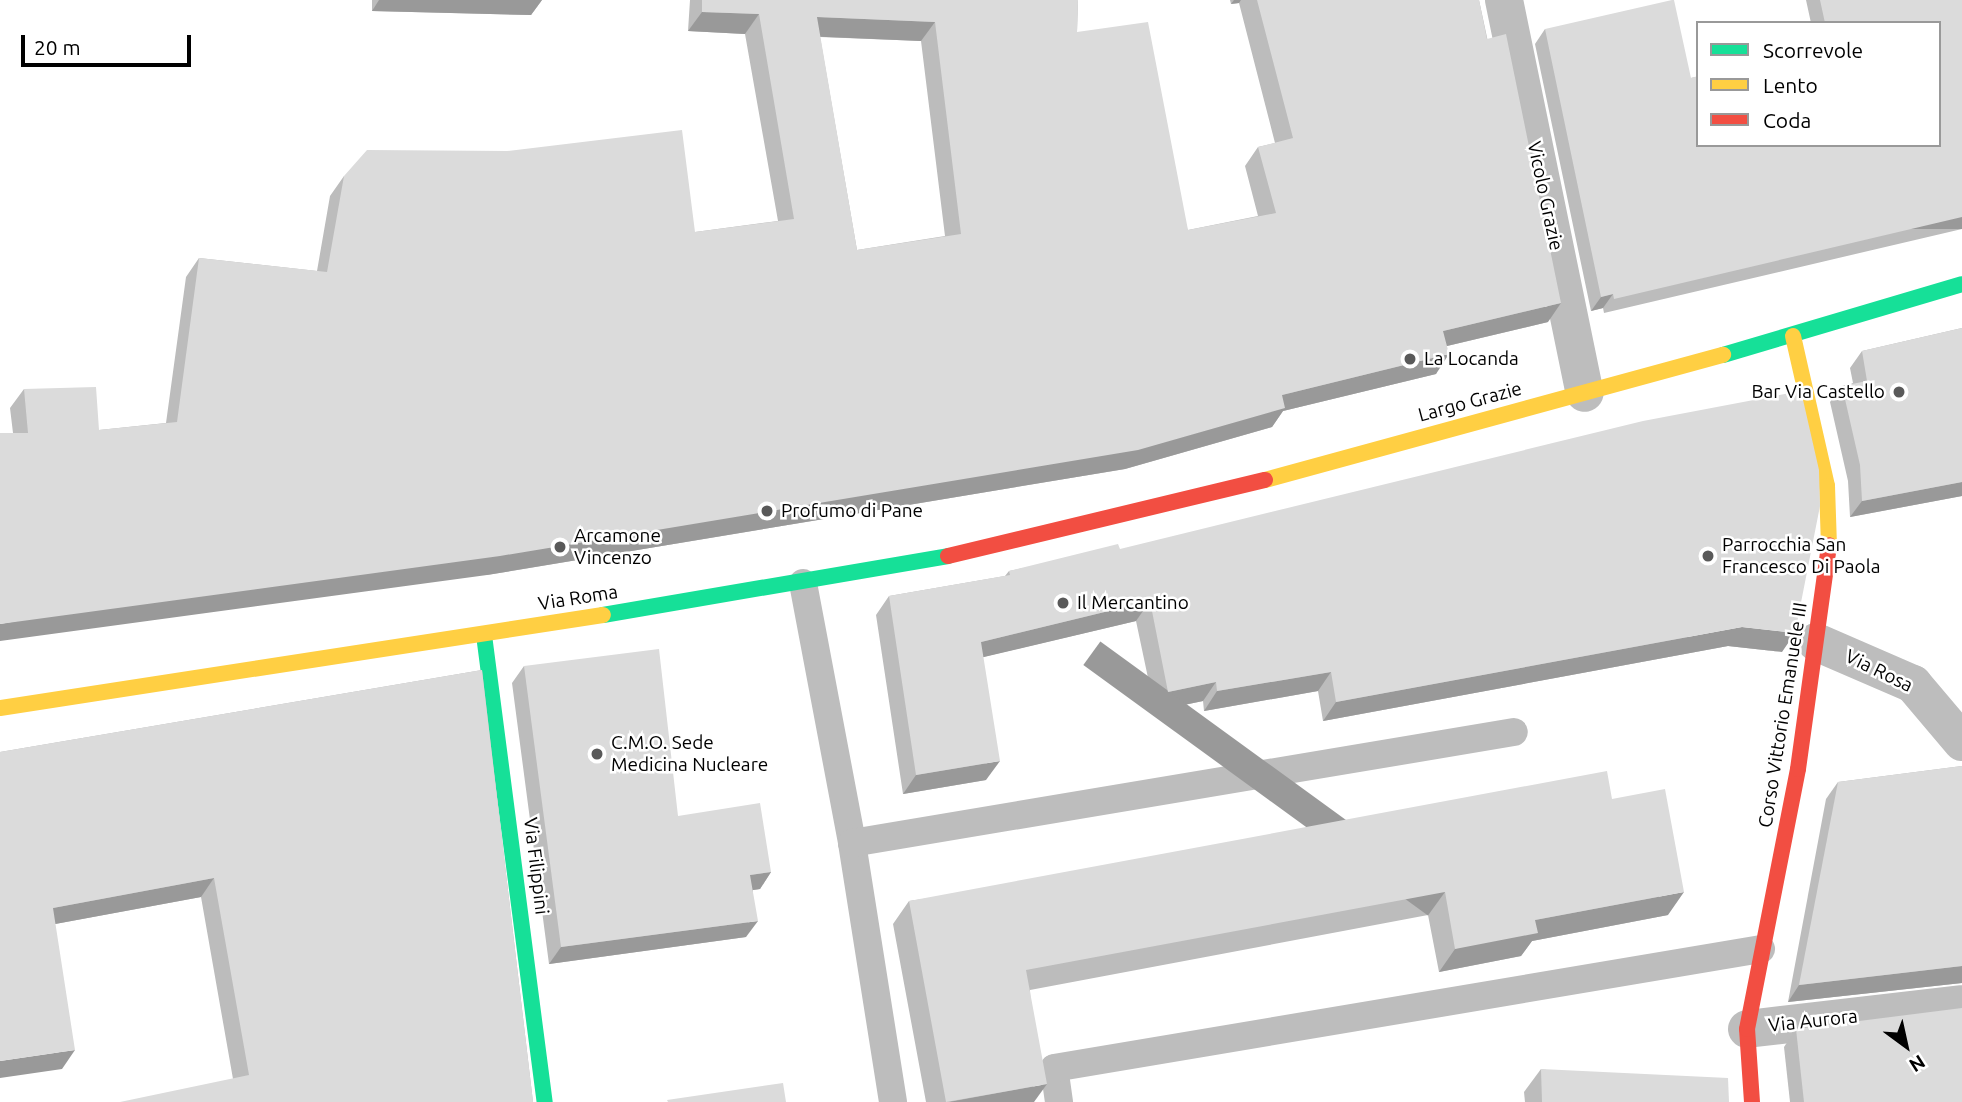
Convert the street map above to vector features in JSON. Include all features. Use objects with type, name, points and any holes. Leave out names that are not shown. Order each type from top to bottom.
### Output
[{"type":"street","name":"Vicolo Grazie","points":[[1504,0],[1585,393]]},
{"type":"street","name":"Largo Grazie","points":[[1159,509],[1793,336],[1962,284]]},
{"type":"street","name":"Corso Vittorio Emanuele III","points":[[1752,1102],[1747,1029],[1798,769],[1830,563],[1827,486],[1793,336]]},
{"type":"street","name":"Via Roma","points":[[0,708],[484,635],[803,583],[972,552],[1159,509]]},
{"type":"street","name":"Via Filippini","points":[[484,635],[545,1102]]},
{"type":"street","name":"Via Rosa","points":[[1816,642],[1913,684],[1962,742]]},
{"type":"street","name":"Via Aurora","points":[[1747,1029],[1962,1004]]},
{"type":"lane","points":[[803,583],[852,843],[893,1102]]},
{"type":"lane","points":[[852,843],[1514,732]]},
{"type":"lane","points":[[1059,1102],[1054,1069],[1761,949]]},
{"type":"building","points":[[702,0],[1078,0],[1077,32],[1148,22],[1188,230],[1276,213],[1258,147],[1293,138],[1257,0],[1479,0],[1487,39],[1506,34],[1561,303],[1443,331],[1449,354],[1282,395],[1285,408],[1138,450],[500,556],[0,624],[0,433],[28,433],[24,389],[96,387],[99,430],[177,422],[199,258],[327,272],[344,176],[367,150],[507,151],[682,130],[695,232],[794,219],[759,14],[702,12]],"holes":[[[817,17],[935,22],[961,234],[857,250]]]},
{"type":"building","points":[[1674,0],[1691,78],[1696,77],[1696,147],[1941,147],[1941,21],[1825,21],[1820,0],[1962,0],[1962,217],[1614,299],[1613,294],[1601,297],[1545,29]]},
{"type":"building","points":[[1962,328],[1962,482],[1862,501],[1860,465],[1842,386],[1867,381],[1862,351]]},
{"type":"building","points":[[1801,391],[1819,470],[1820,506],[1795,633],[1742,627],[1336,702],[1331,672],[1217,691],[1216,682],[1168,692],[1150,601],[981,642],[1000,761],[916,775],[889,596],[1010,575],[1009,571],[1118,544],[1120,549],[1643,421]]},
{"type":"building","points":[[659,649],[678,816],[760,803],[771,872],[750,875],[758,921],[561,947],[524,666]]},
{"type":"building","points":[[482,670],[533,1102],[120,1102],[249,1075],[214,878],[53,908],[75,1050],[0,1061],[0,752]]},
{"type":"building","points":[[1962,766],[1962,966],[1799,985],[1838,782]]},
{"type":"building","points":[[1607,771],[1612,799],[1665,789],[1684,892],[1535,920],[1538,933],[1455,949],[1445,892],[1026,970],[1047,1084],[946,1102],[909,901]]},
{"type":"building","points":[[1962,1008],[1962,1102],[1804,1102],[1796,1029]]},
{"type":"building","points":[[1541,1069],[1728,1078],[1729,1102],[1542,1102]]},
{"type":"building","points":[[783,1083],[786,1102],[667,1100]]},
{"type":"traffic: fast","points":[[1723,355],[1962,284]]},
{"type":"traffic: fast","points":[[603,615],[948,556]]},
{"type":"traffic: fast","points":[[484,635],[545,1102]]},
{"type":"traffic: slow","points":[[1793,336],[1827,486],[1829,545]]},
{"type":"traffic: slow","points":[[1265,480],[1723,355]]},
{"type":"traffic: slow","points":[[0,708],[603,615]]},
{"type":"traffic: jam","points":[[948,556],[1265,480]]},
{"type":"traffic: jam","points":[[1752,1102],[1747,1029],[1798,769],[1829,545]]},
{"type":"place","name":"La Locanda","points":[[1410,359]]},
{"type":"place","name":"Bar Via Castello","points":[[1899,392]]},
{"type":"place","name":"Profumo di Pane","points":[[767,511]]},
{"type":"place","name":"Arcamone Vincenzo","points":[[560,547]]},
{"type":"place","name":"Parrocchia San Francesco Di Paola","points":[[1708,556]]},
{"type":"place","name":"Il Mercantino","points":[[1063,603]]},
{"type":"place","name":"C.M.O. Sede Medicina Nucleare","points":[[597,754]]}]
